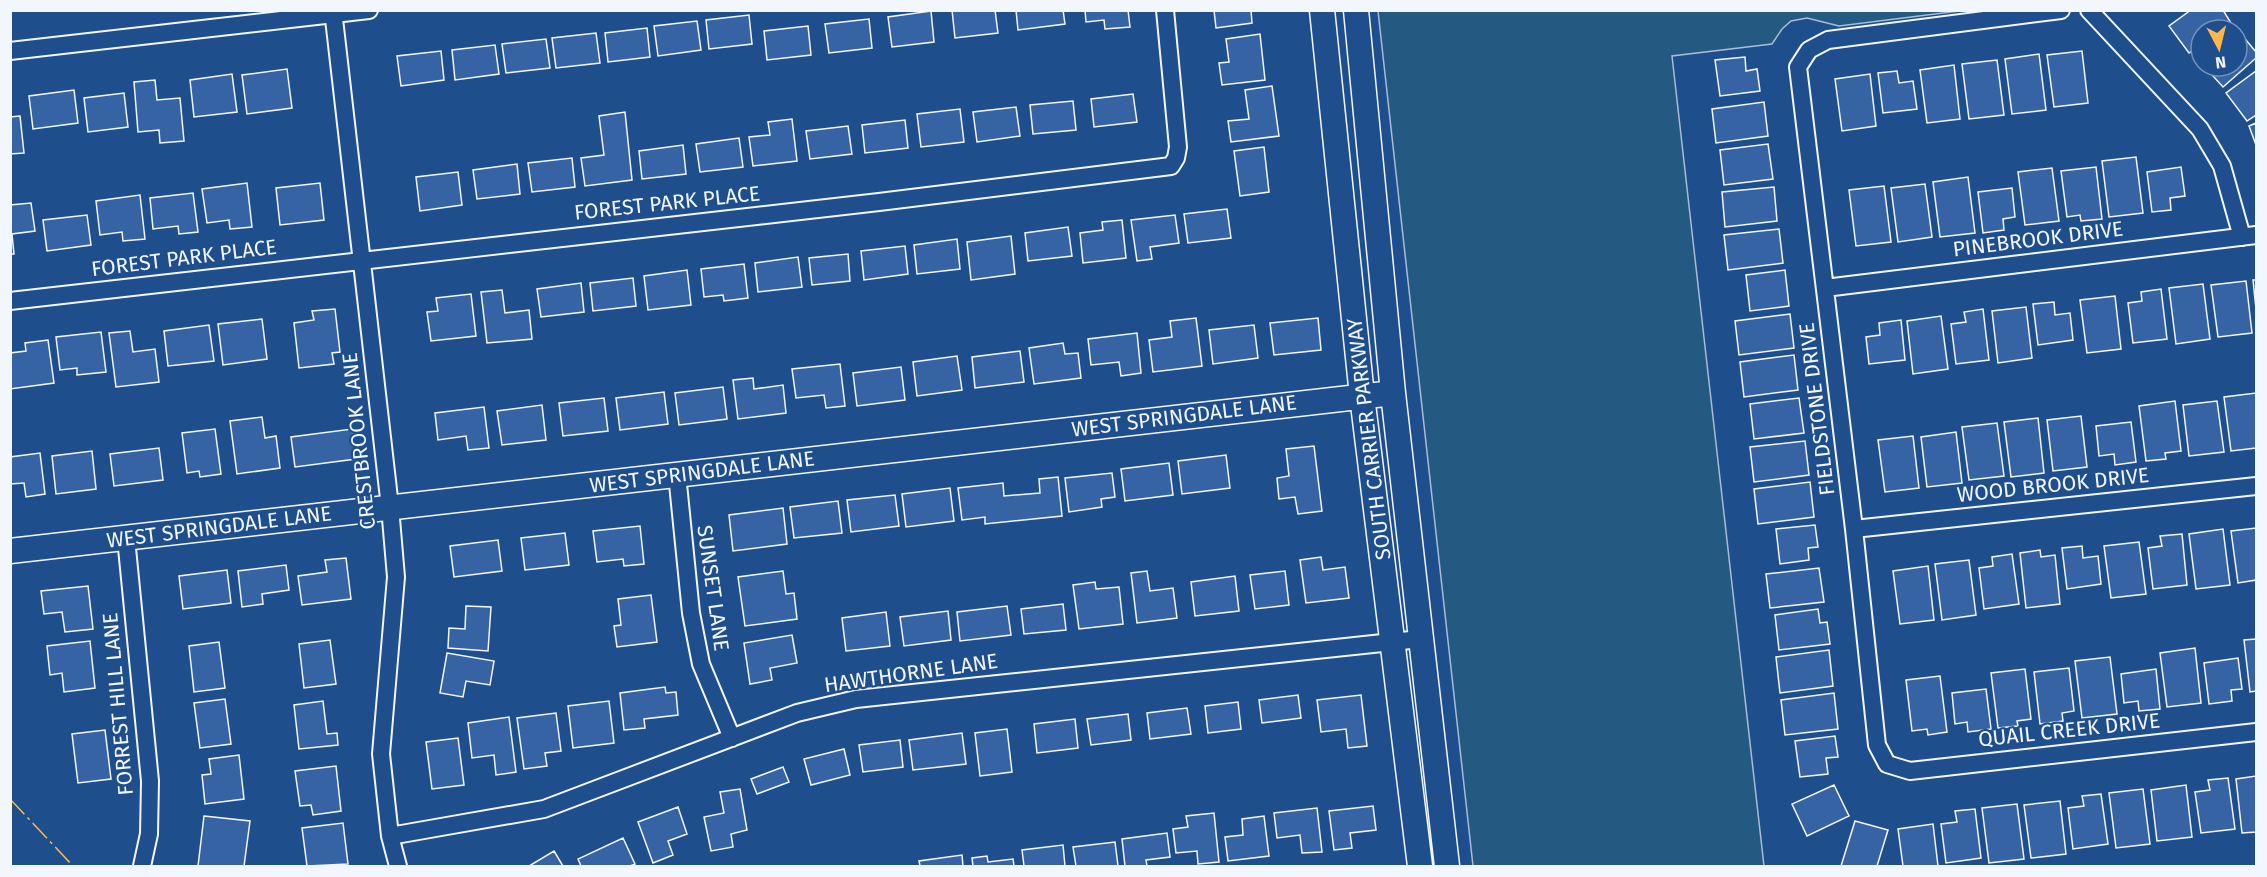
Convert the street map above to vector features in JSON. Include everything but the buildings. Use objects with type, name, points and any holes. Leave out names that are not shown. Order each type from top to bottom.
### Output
[{"type":"main road","name":"SOUTH CARRIER PARKWAY","points":[[1322,10],[1362,396],[1420,867]]},
{"type":"main road","name":"SOUTH CARRIER PARKWAY","points":[[1356,10],[1393,393],[1447,867]]},
{"type":"main road","name":"WEST SPRINGDALE LANE","points":[[10,551],[1393,393]]},
{"type":"street","points":[[10,51],[369,10]]},
{"type":"street","name":"FOREST PARK PLACE","points":[[10,301],[1171,166],[1176,158],[1178,147],[1165,10]]},
{"type":"street","name":"FIELDSTONE DRIVE","points":[[1887,764],[1877,745],[1854,529],[1798,67],[1809,50],[1828,40],[2061,10]]},
{"type":"street","points":[[2089,10],[2200,129],[2222,166],[2249,236]]},
{"type":"street","name":"CRESTBROOK LANE","points":[[333,13],[390,507],[396,577],[381,754],[390,836],[398,867]]},
{"type":"street","name":"PINEBROOK DRIVE","points":[[1825,288],[2249,236]]},
{"type":"street","name":"SUNSET LANE","points":[[677,474],[691,613],[701,664],[732,738]]},
{"type":"street","name":"WOOD BROOK DRIVE","points":[[1854,529],[2256,486]]},
{"type":"street","name":"FORREST HILL LANE","points":[[126,538],[150,781],[149,834],[142,867]]},
{"type":"street","name":"HAWTHORNE LANE","points":[[390,836],[544,809],[797,713],[856,699],[1420,639]]},
{"type":"street","name":"QUAIL CREEK DRIVE","points":[[1887,764],[1910,771],[2256,732]]},
{"type":"shaded area","points":[[1378,11],[1959,11],[1839,26],[1807,18],[1791,21],[1782,29],[1772,44],[1672,56],[1764,866],[1473,866]]},
{"type":"power","points":[[10,799],[73,866]]}]
